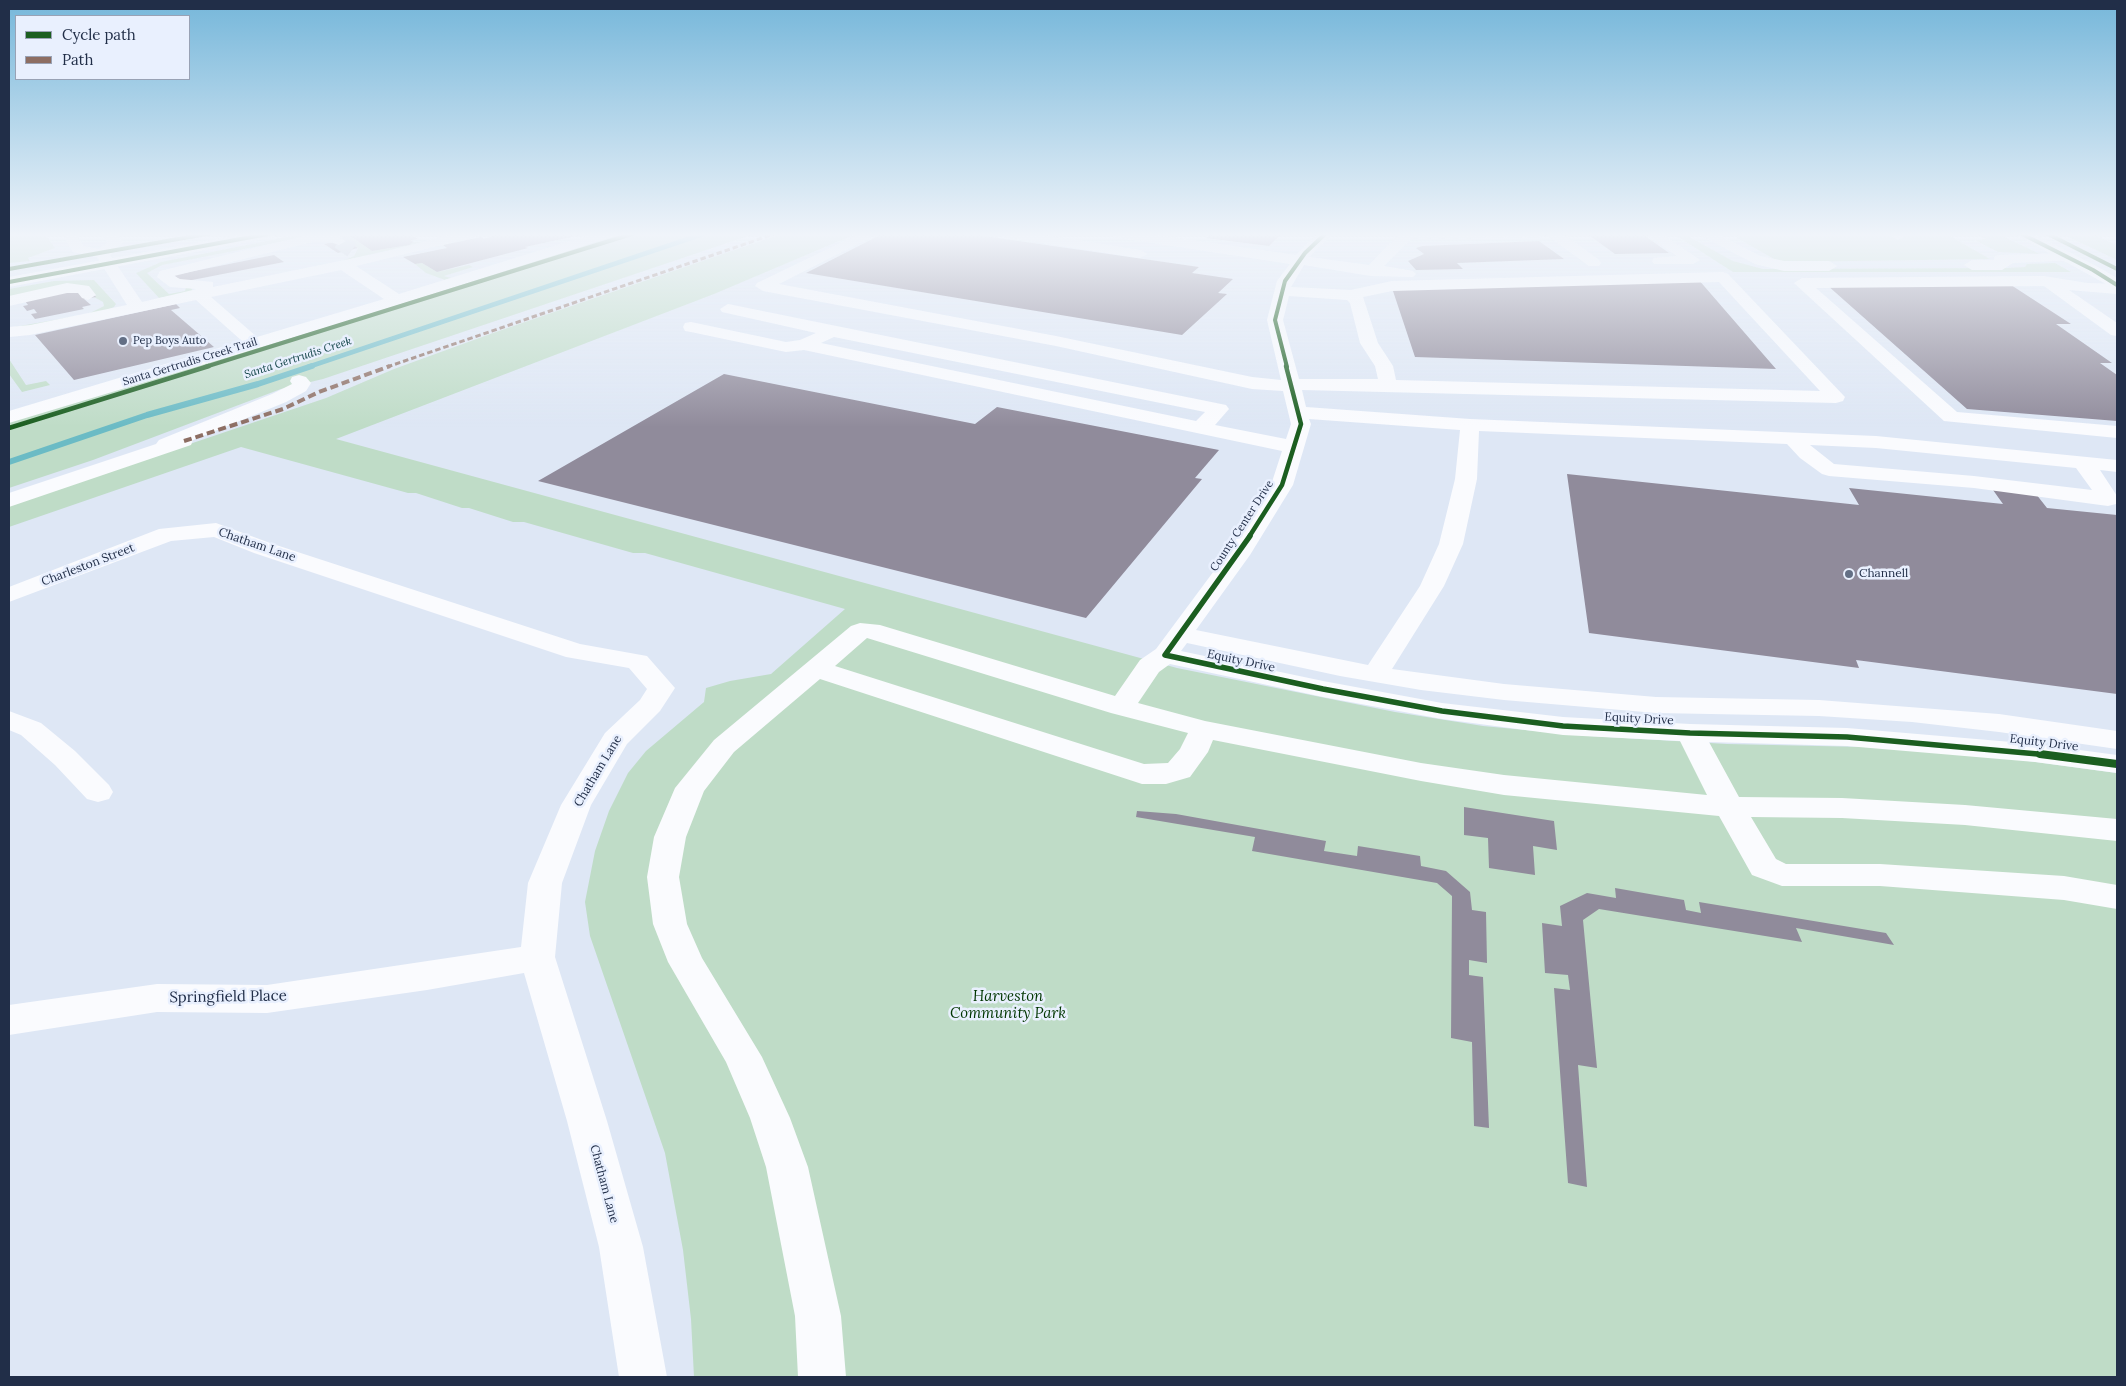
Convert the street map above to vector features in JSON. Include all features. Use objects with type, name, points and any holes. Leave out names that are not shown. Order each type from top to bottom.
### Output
[{"type":"street","points":[[9,324],[42,321],[81,314],[96,307],[91,298]]},
{"type":"street","points":[[131,298],[137,307]]},
{"type":"street","points":[[9,332],[40,328],[181,298]]},
{"type":"street","points":[[202,298],[254,344]]},
{"type":"street","points":[[9,417],[254,344],[400,298]]},
{"type":"street","points":[[825,298],[1046,339],[1252,383],[1836,397],[1742,298]]},
{"type":"street","name":"County Center Drive","points":[[1121,707],[1149,666],[1172,644],[1238,555],[1282,484],[1301,424],[1275,320],[1277,298]]},
{"type":"street","points":[[1354,298],[1358,301],[1369,343],[1384,366],[1388,385]]},
{"type":"street","points":[[1818,298],[1951,417],[2117,432]]},
{"type":"street","points":[[2068,298],[2117,331]]},
{"type":"street","points":[[728,309],[1219,409],[1201,427]]},
{"type":"street","points":[[691,327],[786,347],[804,345],[1294,446]]},
{"type":"street","points":[[804,345],[832,330]]},
{"type":"street","points":[[160,450],[173,441],[279,398],[299,387],[302,384],[299,381]]},
{"type":"street","points":[[1298,412],[1470,425],[1732,438],[1792,438],[1969,450],[2117,466]]},
{"type":"street","points":[[1376,674],[1404,627],[1432,586],[1451,544],[1466,479],[1470,425]]},
{"type":"street","points":[[1792,438],[1807,454],[1829,470],[1974,482],[2108,499],[2098,481],[2082,462]]},
{"type":"street","points":[[9,500],[184,441]]},
{"type":"street","name":"Chatham Lane","points":[[167,534],[216,530],[262,548],[575,650],[638,662],[661,688],[650,706],[615,739],[576,805],[545,883],[537,957],[586,1120],[621,1247],[642,1377]]},
{"type":"street","name":"Charleston Street","points":[[9,595],[167,534]]},
{"type":"street","points":[[822,1377],[818,1316],[786,1167],[770,1118],[744,1057],[683,955],[670,924],[663,877],[670,837],[690,788],[724,746],[860,632],[871,630],[1121,707],[1204,729],[1396,768],[1504,785],[1729,807],[1842,808],[1965,815],[2117,830]]},
{"type":"street","name":"Equity Drive","points":[[1172,644],[1420,682],[1577,700],[1656,705],[1819,708],[1912,714],[2117,740]]},
{"type":"street","name":"Equity Drive","points":[[1172,644],[1323,689],[1442,711],[1563,726],[1690,733],[1847,737],[1903,741],[2035,753],[2117,764]]},
{"type":"street","points":[[817,669],[1142,774],[1166,774],[1179,770],[1193,752],[1204,729]]},
{"type":"street","points":[[9,719],[31,729],[65,758],[98,792]]},
{"type":"street","points":[[1690,733],[1729,807],[1764,867],[1782,875],[1880,874],[2064,888],[2117,897]]},
{"type":"street","name":"Springfield Place","points":[[9,1020],[157,998],[267,999],[427,976],[537,957]]},
{"type":"green space","points":[[95,298],[110,298],[116,304],[107,310],[88,314],[104,306],[103,302]]},
{"type":"green space","points":[[410,298],[565,298],[323,379],[281,389],[93,460],[9,488],[9,422]]},
{"type":"green space","name":"Harveston Community Park","points":[[596,298],[704,298],[336,439],[1177,668],[1395,712],[1483,726],[1589,736],[1727,744],[1864,747],[1984,755],[2117,773],[2117,1377],[694,1377],[691,1319],[683,1250],[665,1153],[590,936],[585,902],[595,851],[609,811],[628,773],[646,751],[704,702],[706,688],[730,681],[771,674],[845,609],[645,553],[633,553],[524,522],[513,522],[416,493],[408,493],[241,447],[9,527],[9,505],[326,398],[394,369]]},
{"type":"green space","points":[[84,315],[29,326],[9,328]]},
{"type":"green space","points":[[9,359],[26,385],[46,381],[50,385],[22,392],[9,374]]},
{"type":"building","points":[[36,298],[92,298],[84,299],[91,305],[82,307],[84,309],[35,319],[31,314],[37,313],[34,309],[27,311],[23,306],[28,305],[25,301]]},
{"type":"building","points":[[956,298],[1223,298],[1182,335]]},
{"type":"building","points":[[1395,298],[1714,298],[1776,369],[1415,357]]},
{"type":"building","points":[[1841,298],[2031,298],[2071,324],[2056,324],[2112,363],[2100,363],[2117,375],[2117,421],[1967,409]]},
{"type":"building","name":"Pep Boys Auto","points":[[176,304],[180,308],[171,310],[214,347],[74,380],[35,335]]},
{"type":"building","points":[[724,374],[975,424],[997,407],[1219,450],[1195,478],[1202,479],[1086,618],[538,481]]},
{"type":"building","name":"Channell","points":[[1567,474],[1859,505],[1849,488],[2003,504],[1993,490],[2036,494],[2047,508],[2117,515],[2117,694],[1856,660],[1859,668],[1589,633]]},
{"type":"building","points":[[1464,807],[1554,821],[1557,850],[1533,846],[1535,875],[1489,868],[1488,838],[1464,835]]},
{"type":"building","points":[[1137,811],[1176,814],[1326,841],[1324,851],[1357,856],[1358,846],[1420,856],[1421,866],[1446,871],[1470,892],[1472,910],[1486,912],[1487,963],[1469,960],[1469,975],[1483,977],[1489,1128],[1474,1126],[1472,1042],[1451,1038],[1452,896],[1437,883],[1252,851],[1255,837],[1136,817]]},
{"type":"building","points":[[1615,888],[1684,900],[1686,910],[1701,913],[1699,902],[1886,933],[1894,945],[1796,928],[1802,942],[1599,909],[1583,920],[1597,1068],[1578,1065],[1587,1187],[1568,1183],[1554,988],[1570,990],[1568,975],[1545,973],[1542,923],[1562,926],[1560,906],[1587,893],[1616,898]]},
{"type":"waterway","name":"Santa Gertrudis Creek","points":[[308,367],[514,298]]},
{"type":"waterway","name":"Santa Gertrudis Creek","points":[[9,462],[147,415],[258,384],[312,366]]},
{"type":"marked path","points":[[184,441],[283,409],[319,392],[384,368],[589,298]]},
{"type":"cycle path","name":"Santa Gertrudis Creek Trail","points":[[9,428],[427,298]]},
{"type":"cycle path","points":[[1281,298],[1275,320],[1301,424],[1282,485],[1238,555],[1165,655],[1323,689],[1442,711],[1563,726],[1690,733],[1847,737],[2035,753],[2117,764]]},
{"type":"place","name":"Pep Boys Auto","points":[[123,341]]},
{"type":"place","name":"Channell","points":[[1849,574]]}]
